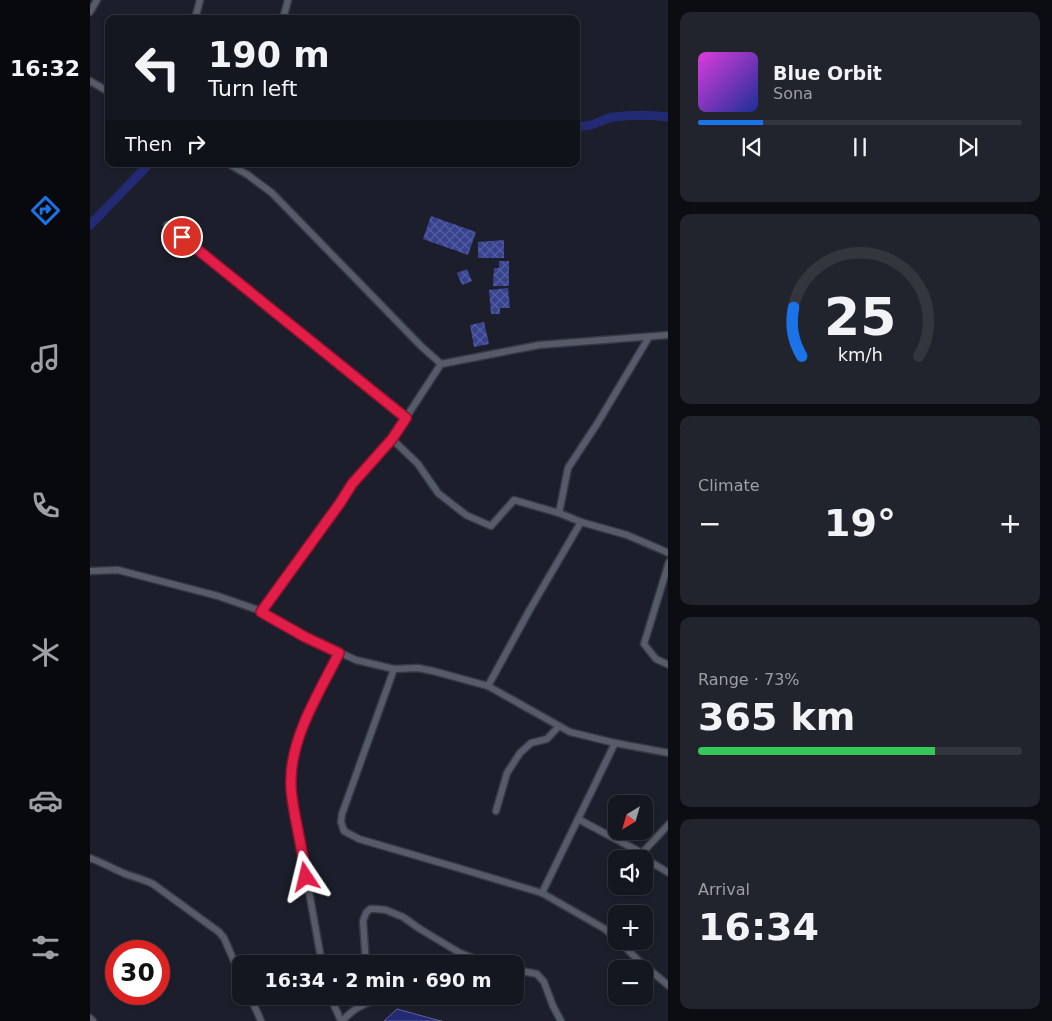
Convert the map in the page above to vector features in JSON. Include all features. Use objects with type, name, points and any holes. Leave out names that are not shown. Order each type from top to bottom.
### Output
[{"type":"street","points":[[90,12],[96,0]]},
{"type":"street","points":[[196,15],[200,0]]},
{"type":"street","points":[[284,15],[288,0]]},
{"type":"street","points":[[90,81],[105,90]]},
{"type":"street","points":[[234,167],[272,193],[421,346],[441,364]]},
{"type":"street","points":[[167,225],[406,418]]},
{"type":"street","points":[[261,612],[352,484],[392,439],[441,364],[539,344],[668,335]]},
{"type":"street","points":[[559,513],[568,468],[597,424],[649,337]]},
{"type":"street","points":[[392,439],[418,464],[438,493],[466,516],[487,525],[492,526],[514,500],[627,535],[668,553]]},
{"type":"street","points":[[488,686],[581,522]]},
{"type":"street","points":[[668,562],[644,644],[656,659],[668,664]]},
{"type":"street","points":[[90,571],[118,570],[218,596],[261,612],[305,637],[356,660],[394,669],[418,668],[488,686],[570,732],[668,753]]},
{"type":"street","points":[[320,955],[290,780],[296,745],[302,729],[339,653]]},
{"type":"street","points":[[394,669],[342,814],[341,822],[344,831],[359,839],[456,866],[542,893],[608,931]]},
{"type":"street","points":[[496,811],[507,774],[520,753],[531,743],[547,739],[559,726]]},
{"type":"street","points":[[542,893],[615,742]]},
{"type":"street","points":[[578,819],[636,850]]},
{"type":"street","points":[[645,850],[668,824]]},
{"type":"street","points":[[90,858],[153,884],[219,932],[224,938],[232,956]]},
{"type":"street","points":[[653,864],[668,873]]},
{"type":"street","points":[[365,955],[363,921],[366,913],[376,909],[386,910],[403,917],[420,929],[467,955]]},
{"type":"street","points":[[628,950],[668,986]]},
{"type":"street","points":[[524,972],[537,974],[544,982],[552,1006],[560,1021]]},
{"type":"street","points":[[254,1005],[261,1021]]},
{"type":"street","points":[[334,1005],[342,1021],[355,1008],[361,1005]]},
{"type":"street","points":[[90,1018],[93,1021]]},
{"type":"shaded area","points":[[397,1009],[437,1020],[442,1021],[384,1021]]},
{"type":"building","points":[[431,216],[476,232],[468,255],[423,239]]},
{"type":"building","points":[[504,240],[504,258],[478,258],[478,242]]},
{"type":"building","points":[[499,261],[509,261],[509,286],[493,286],[494,268],[499,268]]},
{"type":"building","points":[[467,269],[472,281],[462,285],[457,273]]},
{"type":"building","points":[[508,288],[510,308],[500,308],[500,314],[491,314],[489,290]]},
{"type":"building","points":[[484,322],[489,344],[474,347],[470,325]]},
{"type":"waterway","points":[[580,126],[587,126],[608,118],[620,116],[668,117]]},
{"type":"waterway","points":[[90,225],[146,167]]},
{"type":"route","points":[[182,237],[406,418],[392,439],[352,484],[261,612],[305,637],[339,653],[302,729],[296,745],[292,766],[290,780],[292,797],[306,877]]}]
